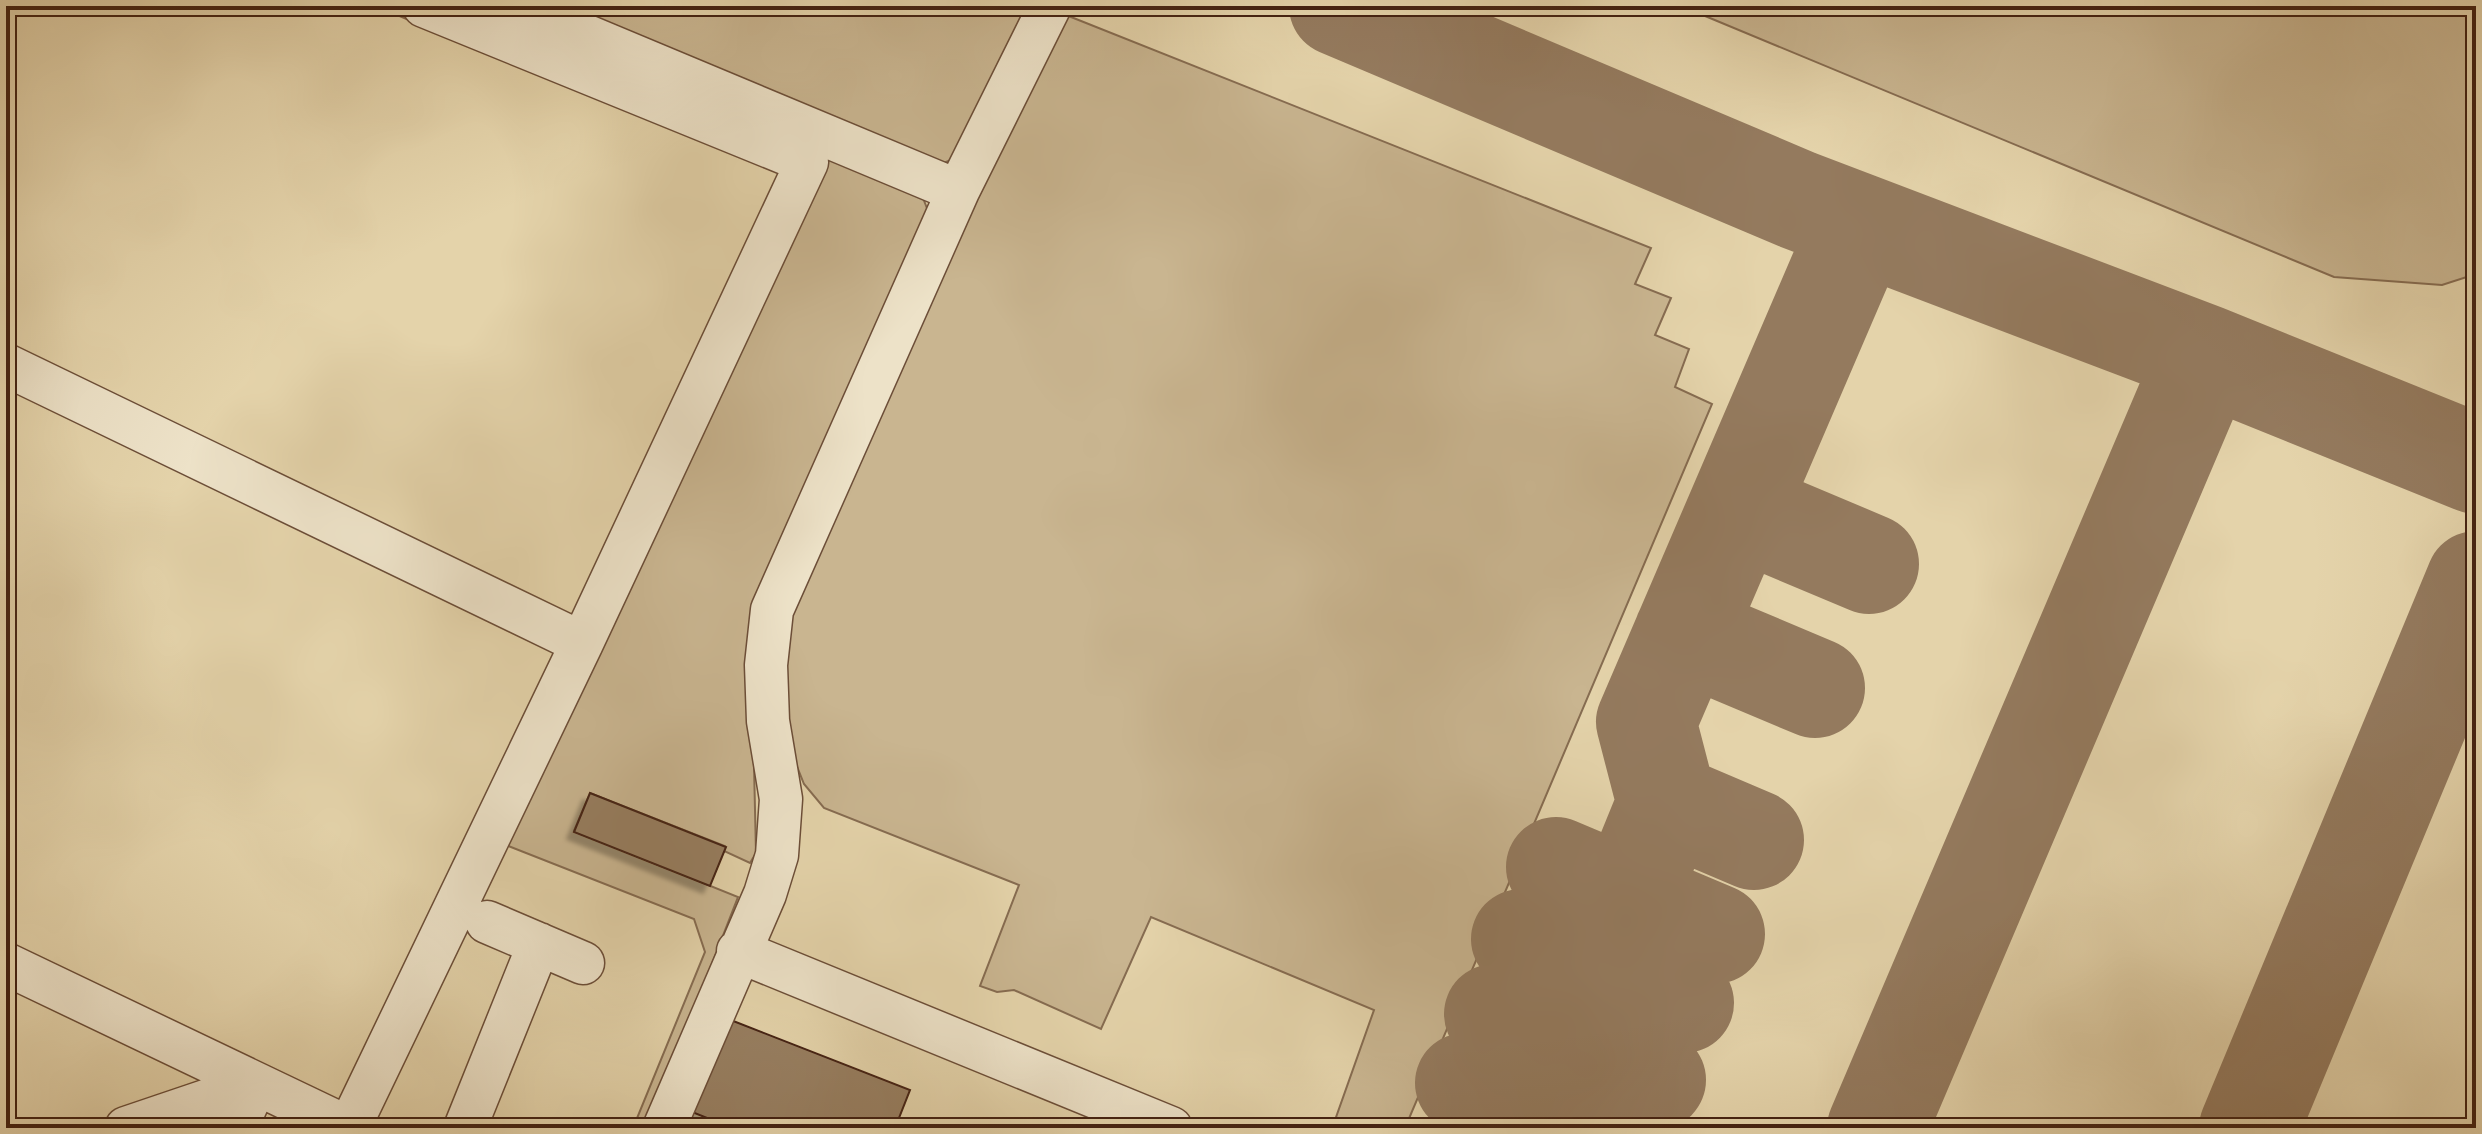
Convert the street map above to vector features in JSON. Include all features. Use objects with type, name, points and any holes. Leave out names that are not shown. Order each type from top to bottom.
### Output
[{"type":"street","points":[[6,964],[349,1128],[582,643],[807,162],[424,6]]},
{"type":"street","points":[[515,6],[958,191]]},
{"type":"street","points":[[664,1128],[765,894],[777,855],[781,799],[768,721],[766,665],[772,610],[958,191],[1050,6]]},
{"type":"street","points":[[6,365],[582,643]]},
{"type":"street","points":[[487,922],[583,963]]},
{"type":"street","points":[[465,1128],[539,944]]},
{"type":"street","points":[[738,951],[1171,1128]]},
{"type":"street","points":[[126,1128],[256,1084]]},
{"type":"street","points":[[236,1128],[256,1084]]},
{"type":"shaded area","points":[[542,6],[1041,6],[961,156],[936,166]]},
{"type":"shaded area","points":[[1681,6],[2476,6],[2476,274],[2442,285],[2334,277]]},
{"type":"shaded area","points":[[1066,15],[1651,248],[1635,284],[1671,298],[1655,335],[1689,349],[1675,387],[1712,404],[1405,1128],[1347,1128],[1334,1123],[1374,1010],[1151,917],[1101,1029],[1014,990],[997,992],[980,986],[1019,885],[824,808],[804,784],[790,749],[779,668],[801,566]]},
{"type":"shaded area","points":[[831,154],[923,198],[928,211],[753,722],[756,853],[750,863],[724,851],[725,846],[590,793],[574,831],[738,897],[648,1128],[633,1128],[705,952],[694,919],[498,842]]},
{"type":"building","points":[[590,793],[726,847],[710,886],[574,832]]},
{"type":"building","points":[[723,1017],[910,1090],[895,1128],[732,1128],[687,1110]]},
{"type":"building","points":[[971,1120],[991,1128],[967,1128]]},
{"type":"waterway","points":[[387,6],[418,19]]},
{"type":"taxiway","points":[[1339,6],[1798,200],[2206,355],[2476,464]]},
{"type":"taxiway","points":[[1540,1115],[1667,803],[1646,722],[1860,224]]},
{"type":"taxiway","points":[[1877,1128],[2206,355]]},
{"type":"taxiway","points":[[1738,509],[1869,564]]},
{"type":"taxiway","points":[[2249,1128],[2476,581]]},
{"type":"taxiway","points":[[1684,633],[1815,688]]},
{"type":"taxiway","points":[[1667,803],[1754,840]]},
{"type":"taxiway","points":[[1556,867],[1715,934]]},
{"type":"taxiway","points":[[1521,939],[1684,1003]]},
{"type":"taxiway","points":[[1494,1014],[1656,1080]]},
{"type":"taxiway","points":[[1465,1083],[1569,1128]]}]
